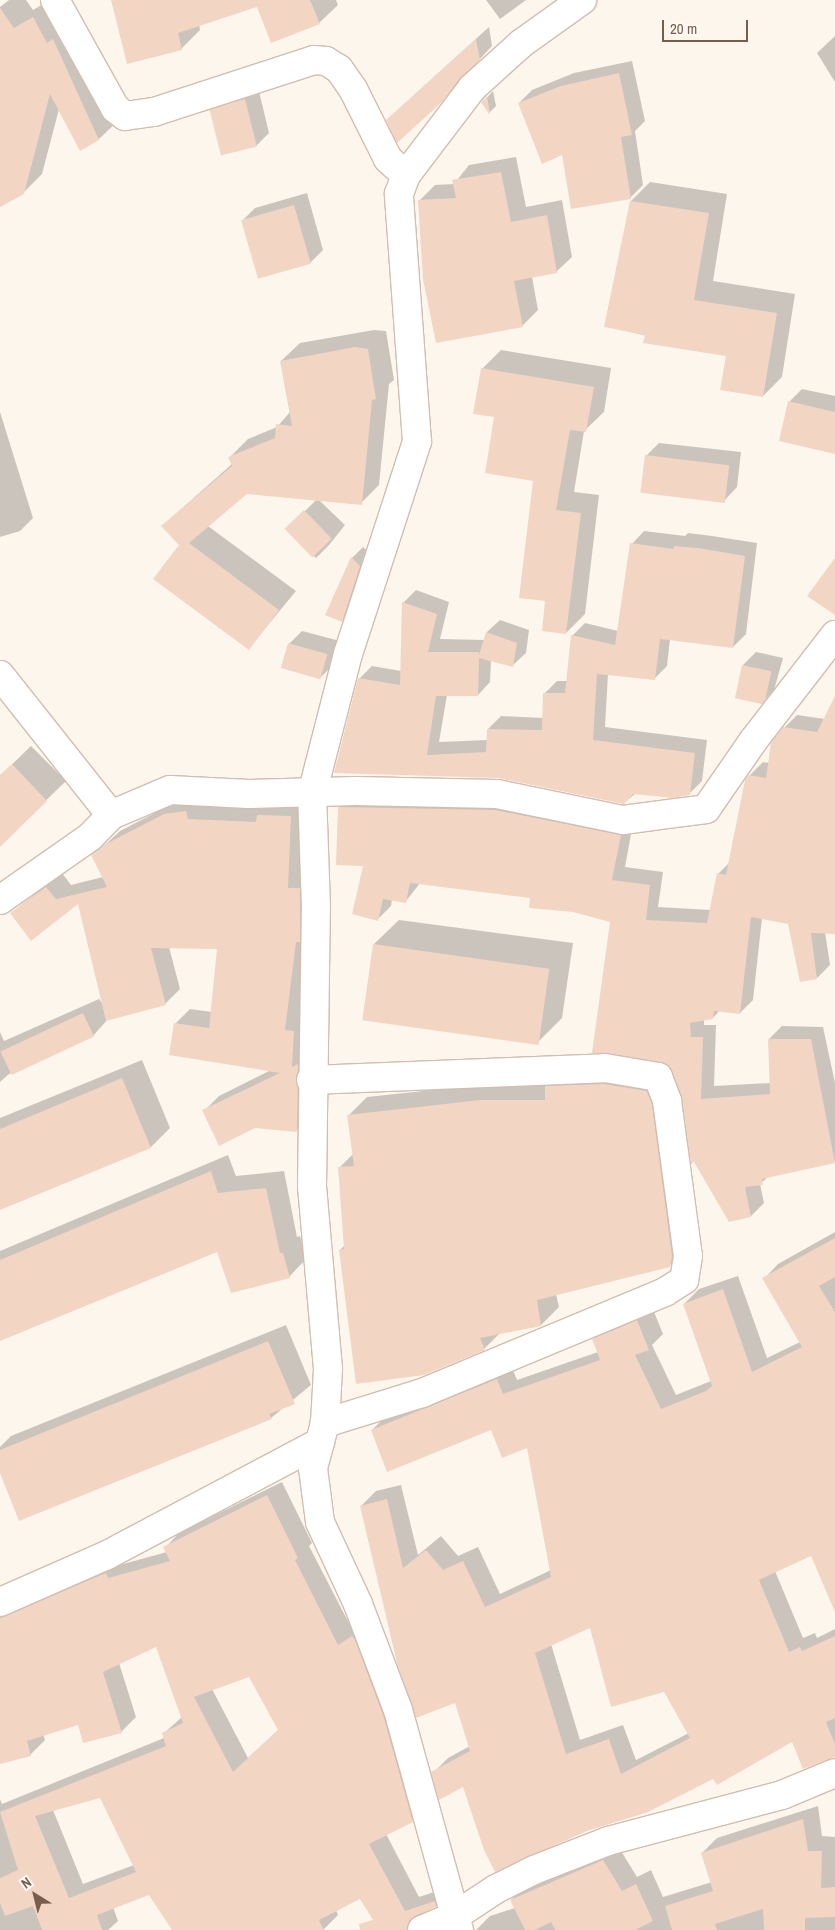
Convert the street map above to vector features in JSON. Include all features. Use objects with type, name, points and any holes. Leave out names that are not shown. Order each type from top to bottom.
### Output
[{"type":"street","points":[[55,0],[115,108],[125,116],[154,112],[314,60],[326,61],[339,69],[353,89],[388,159],[406,175]]},
{"type":"street","points":[[457,1923],[398,1710],[358,1604],[320,1522],[313,1468],[322,1432],[328,1370],[312,1187],[311,1080],[316,907],[312,794],[348,654],[417,442],[400,194],[406,175],[472,88],[522,43],[582,0]]},
{"type":"street","points":[[0,900],[90,837],[112,815],[170,790],[312,794],[497,794],[624,820],[706,810],[753,741],[835,635]]},
{"type":"street","points":[[0,675],[112,815]]},
{"type":"street","points":[[0,1602],[107,1555],[322,1432],[422,1393],[665,1292],[684,1280],[688,1256],[667,1101],[658,1077],[606,1068],[311,1080]]},
{"type":"street","points":[[422,1930],[457,1923],[496,1889],[534,1870],[599,1845],[782,1795],[835,1773]]},
{"type":"building","points":[[111,0],[310,0],[320,24],[271,43],[257,7],[178,33],[182,50],[127,64]]},
{"type":"building","points":[[0,8],[14,28],[33,17],[47,43],[53,39],[99,140],[80,151],[50,94],[24,194],[0,207]]},
{"type":"building","points":[[476,39],[480,60],[460,78],[442,102],[397,143],[386,120]]},
{"type":"building","points":[[619,73],[632,135],[621,137],[631,199],[571,209],[562,155],[542,164],[518,103],[561,86]]},
{"type":"building","points":[[487,96],[490,114],[481,102]]},
{"type":"building","points":[[245,99],[257,147],[221,155],[209,108]]},
{"type":"building","points":[[501,172],[511,222],[547,215],[557,273],[514,281],[523,327],[436,343],[423,279],[418,200],[456,198],[452,180]]},
{"type":"building","points":[[630,201],[709,213],[694,300],[777,313],[763,397],[720,390],[726,356],[643,343],[645,335],[604,327]]},
{"type":"building","points":[[294,205],[311,264],[258,279],[241,220]]},
{"type":"building","points":[[355,347],[368,349],[376,399],[372,400],[362,505],[247,494],[189,543],[279,610],[249,650],[153,579],[179,545],[161,526],[232,466],[228,457],[275,438],[276,424],[292,426],[280,361]]},
{"type":"building","points":[[481,368],[594,387],[586,432],[570,430],[556,510],[581,513],[566,634],[542,631],[545,601],[519,598],[533,481],[485,473],[494,417],[473,414]]},
{"type":"building","points":[[788,401],[835,412],[835,454],[779,441]]},
{"type":"building","points":[[645,455],[729,465],[725,503],[640,493]]},
{"type":"building","points":[[304,510],[332,539],[312,558],[285,529]]},
{"type":"building","points":[[630,543],[674,549],[674,546],[698,548],[745,556],[733,648],[660,639],[655,680],[597,674],[593,740],[695,753],[690,795],[673,798],[633,794],[624,804],[498,778],[334,773],[358,678],[400,685],[402,602],[437,614],[428,652],[479,652],[479,655],[486,632],[517,643],[513,667],[479,658],[478,696],[436,696],[427,755],[486,752],[487,729],[542,730],[543,693],[565,693],[571,635],[615,645]]},
{"type":"building","points":[[351,557],[360,566],[342,622],[325,615]]},
{"type":"building","points":[[835,558],[835,615],[807,596]]},
{"type":"building","points":[[288,643],[327,654],[320,679],[281,668]]},
{"type":"building","points":[[742,665],[771,671],[764,704],[735,698]]},
{"type":"building","points":[[835,696],[835,934],[811,933],[817,979],[800,982],[788,924],[751,917],[740,1014],[714,1011],[713,1019],[690,1023],[691,1037],[703,1037],[701,1099],[770,1094],[768,1039],[811,1039],[835,1163],[762,1179],[763,1185],[745,1187],[751,1217],[729,1222],[694,1162],[691,1164],[682,1099],[668,1065],[608,1053],[592,1053],[610,922],[573,912],[529,908],[530,898],[410,883],[406,903],[383,899],[378,921],[352,914],[363,866],[336,865],[338,807],[495,810],[621,835],[612,880],[650,885],[646,920],[707,923],[717,873],[726,875],[745,780],[749,775],[766,778],[771,743],[783,727],[817,732]]},
{"type":"building","points":[[12,764],[47,801],[0,847],[0,775]]},
{"type":"building","points":[[186,811],[188,819],[256,822],[257,815],[291,816],[288,888],[300,888],[300,942],[296,942],[285,1030],[294,1031],[292,1067],[298,1064],[297,1132],[255,1128],[219,1146],[202,1110],[280,1073],[169,1055],[174,1023],[209,1028],[217,949],[151,948],[166,1005],[106,1021],[78,904],[31,941],[10,913],[46,887],[56,899],[107,887],[91,855],[104,845],[164,814]]},
{"type":"building","points":[[373,944],[549,969],[539,1045],[362,1020]]},
{"type":"building","points":[[83,1013],[94,1037],[12,1075],[1,1051]]},
{"type":"building","points":[[122,1078],[151,1148],[0,1210],[0,1129]]},
{"type":"building","points":[[604,1084],[647,1091],[652,1105],[672,1256],[670,1267],[537,1300],[541,1326],[480,1338],[485,1350],[424,1375],[356,1384],[339,1250],[344,1249],[338,1167],[354,1166],[347,1115],[480,1100],[545,1100],[545,1086]]},
{"type":"building","points":[[211,1171],[218,1193],[266,1188],[280,1253],[283,1253],[290,1278],[231,1293],[217,1252],[0,1341],[0,1260]]},
{"type":"building","points":[[835,1238],[835,1277],[819,1286],[835,1312],[835,1612],[811,1556],[759,1580],[789,1652],[800,1647],[802,1651],[835,1636],[835,1718],[826,1722],[835,1744],[835,1757],[803,1769],[792,1742],[717,1785],[713,1779],[648,1812],[587,1831],[495,1872],[484,1850],[463,1787],[439,1800],[431,1772],[470,1751],[455,1703],[416,1718],[398,1667],[360,1506],[387,1499],[403,1568],[426,1550],[443,1570],[463,1561],[485,1607],[551,1577],[527,1448],[502,1458],[491,1430],[387,1472],[371,1430],[497,1379],[503,1394],[600,1360],[592,1339],[637,1320],[649,1350],[635,1355],[661,1409],[706,1391],[712,1386],[683,1304],[723,1289],[752,1372],[802,1347],[762,1278]],"holes":[[[590,1628],[611,1707],[664,1692],[690,1738],[621,1774],[609,1739],[566,1754],[535,1653]]]},
{"type":"building","points":[[268,1341],[295,1404],[269,1414],[272,1419],[19,1521],[0,1473],[0,1450]]},
{"type":"building","points":[[267,1495],[298,1558],[295,1560],[338,1645],[352,1636],[355,1640],[383,1715],[413,1822],[369,1844],[405,1911],[435,1901],[436,1907],[415,1916],[409,1921],[407,1930],[360,1930],[359,1924],[373,1920],[360,1899],[319,1920],[324,1930],[172,1930],[149,1895],[97,1915],[102,1930],[42,1930],[33,1906],[5,1916],[0,1903],[0,1878],[18,1870],[0,1812],[166,1746],[162,1733],[183,1723],[156,1647],[103,1672],[122,1733],[83,1743],[78,1725],[27,1741],[31,1756],[0,1764],[0,1618],[106,1573],[108,1578],[170,1561],[163,1547]],"holes":[[[249,1677],[278,1730],[233,1772],[194,1697]],[[100,1798],[136,1872],[69,1898],[35,1816]]]},
{"type":"building","points":[[803,1819],[808,1851],[822,1851],[821,1888],[835,1887],[835,1917],[805,1918],[805,1930],[764,1930],[763,1909],[715,1924],[717,1930],[672,1930],[665,1906],[713,1891],[701,1853]]},
{"type":"building","points":[[603,1860],[622,1891],[636,1884],[653,1921],[635,1930],[555,1930],[551,1922],[535,1930],[525,1930],[510,1900]]}]
